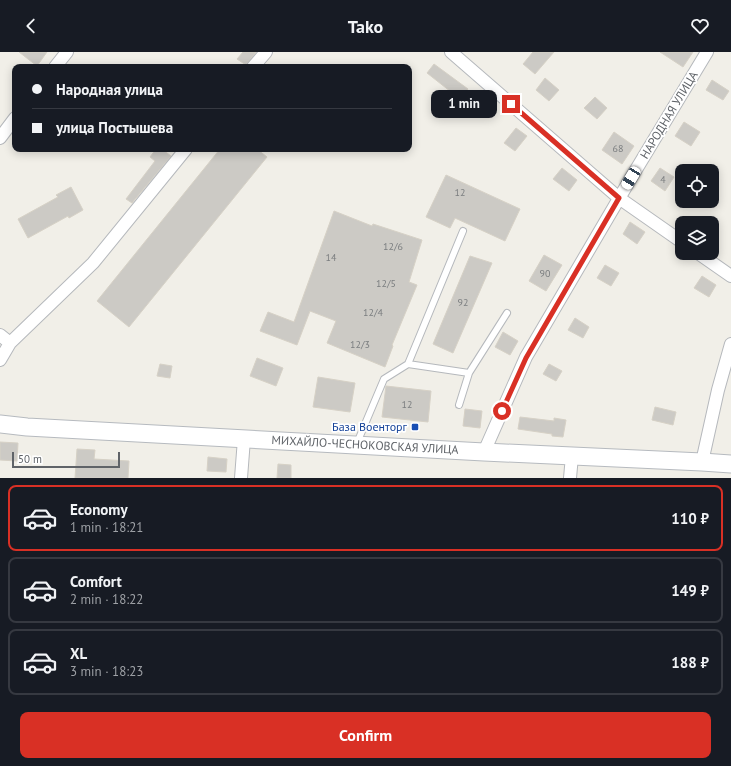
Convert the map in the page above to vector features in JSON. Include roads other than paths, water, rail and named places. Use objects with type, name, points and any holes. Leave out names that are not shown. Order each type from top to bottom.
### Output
[{"type":"main road","name":"МИХАЙЛО-ЧЕСНОКОВСКАЯ УЛИЦА","points":[[0,424],[27,427],[731,464]]},
{"type":"street","points":[[57,64],[67,52]]},
{"type":"street","points":[[256,64],[266,52]]},
{"type":"street","points":[[451,52],[619,198],[675,237]]},
{"type":"street","name":"НАРОДНАЯ УЛИЦА","points":[[484,452],[526,358],[619,198],[707,52]]},
{"type":"street","points":[[0,138],[12,122]]},
{"type":"street","points":[[0,360],[10,343],[93,263],[184,152]]},
{"type":"street","points":[[708,260],[731,276]]},
{"type":"street","points":[[0,335],[10,343]]},
{"type":"street","points":[[702,462],[718,390],[731,344]]},
{"type":"street","points":[[241,478],[244,438]]},
{"type":"street","points":[[570,478],[572,456]]},
{"type":"lane","points":[[356,445],[384,379],[408,364],[463,231]]},
{"type":"lane","points":[[459,405],[469,373],[507,313]]},
{"type":"lane","points":[[408,364],[469,373]]},
{"type":"place","name":"База Военторг","points":[[415,427]]}]
